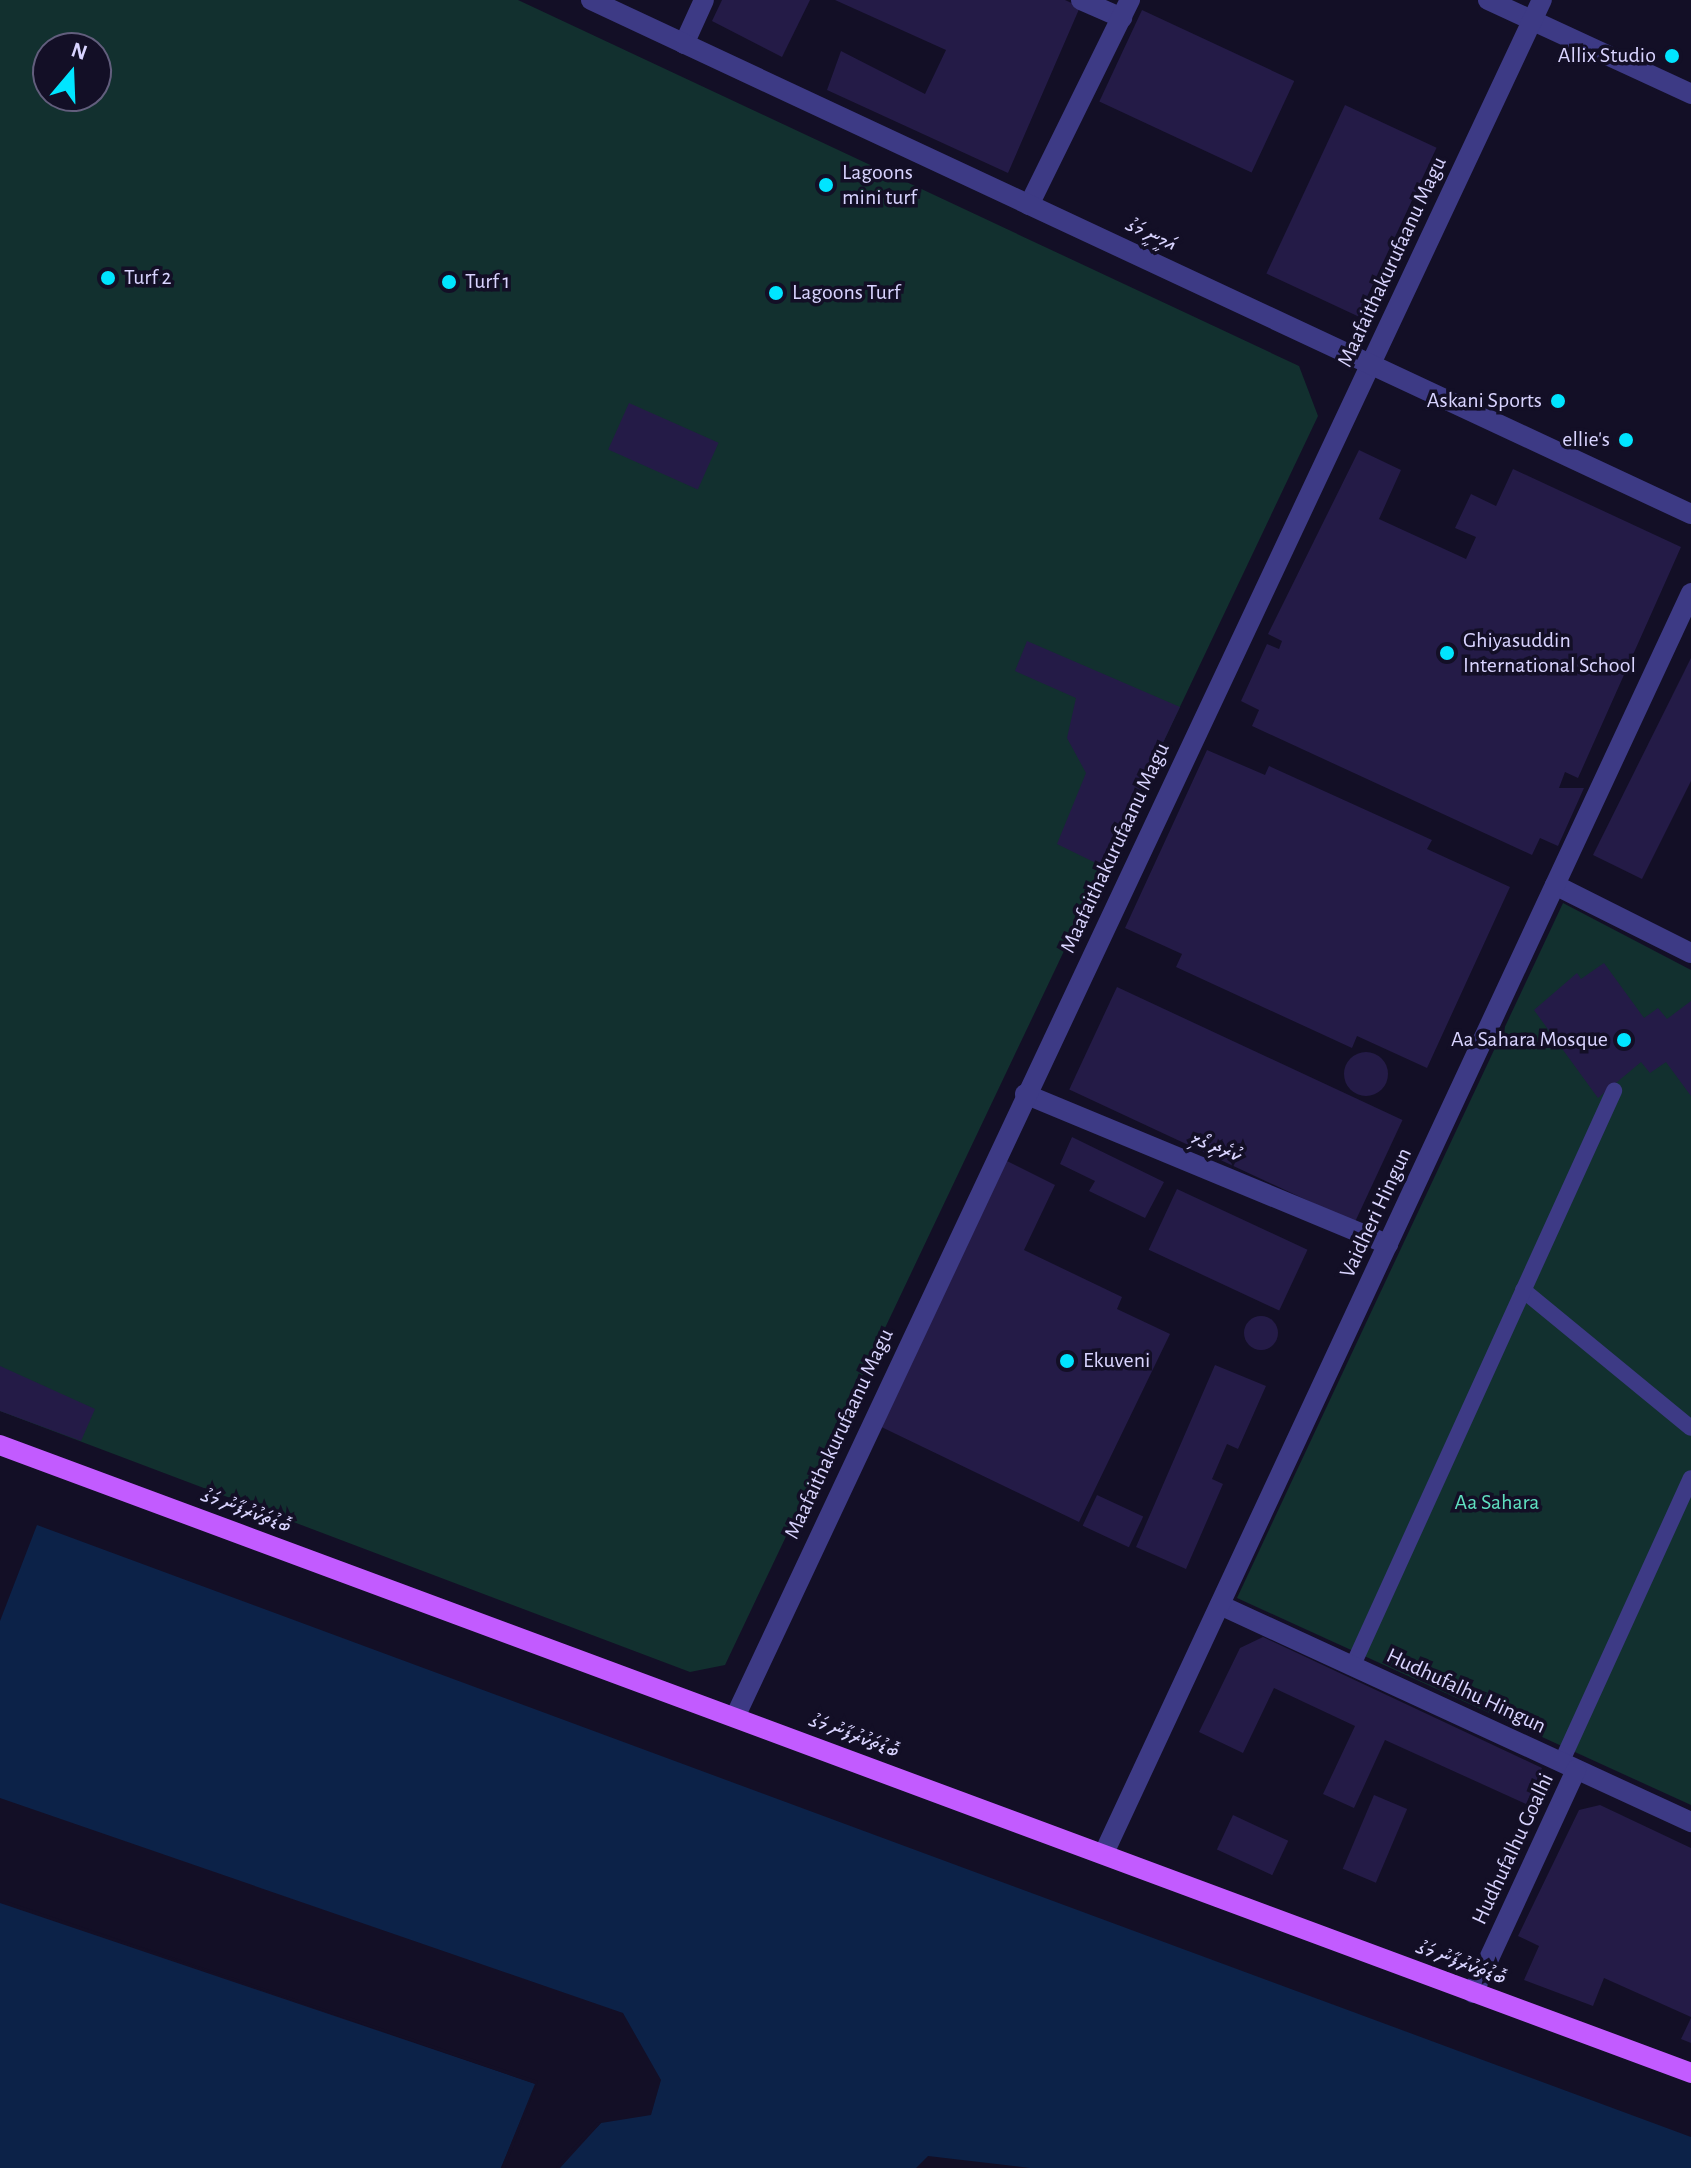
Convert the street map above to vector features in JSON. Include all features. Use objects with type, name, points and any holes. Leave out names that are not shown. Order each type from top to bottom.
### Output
[{"type":"main road","name":"ބޮޑުތަކުރުފާނު މަގު","points":[[0,1445],[1691,2073]]},
{"type":"street","name":"އަމީނީ މަގު","points":[[591,0],[1691,514]]},
{"type":"street","points":[[684,44],[704,0]]},
{"type":"street","points":[[1029,205],[1126,9],[1081,0]]},
{"type":"street","points":[[1488,0],[1691,94]]},
{"type":"street","name":"Maafaithakurufaanu Magu","points":[[735,1717],[1025,1094],[1542,0]]},
{"type":"street","name":"Vaidheri Hingun","points":[[1104,1853],[1691,593]]},
{"type":"street","points":[[1555,885],[1691,953]]},
{"type":"street","name":"ކުރެދި ގޯޅި","points":[[1025,1094],[1388,1244]]},
{"type":"street","name":"Hudhufalhu Hingun","points":[[1220,1605],[1691,1822]]},
{"type":"street","name":"Hudhufalhu Goalhi","points":[[1473,1993],[1569,1766]]},
{"type":"lane","points":[[1353,1665],[1614,1091]]},
{"type":"lane","points":[[1523,1290],[1691,1428]]},
{"type":"lane","points":[[1569,1766],[1691,1478]]},
{"type":"green space","points":[[0,0],[518,0],[1299,366],[1318,416],[725,1665],[690,1672],[0,1411]]},
{"type":"green space","name":"Aa Sahara","points":[[1563,903],[1691,970],[1691,1805],[1237,1598]]},
{"type":"water","points":[[37,1525],[1691,2137],[1691,2168],[560,2168],[601,2123],[651,2115],[661,2080],[623,2013],[0,1798],[0,1621]]},
{"type":"water","points":[[0,1903],[536,2084],[501,2168],[0,2168]]},
{"type":"pier","points":[[0,1899],[538,2081],[505,2168],[501,2168],[535,2084]]},
{"type":"pier","points":[[597,2122],[601,2123],[556,2168],[557,2165]]},
{"type":"pier","points":[[928,2156],[1030,2168],[916,2168]]},
{"type":"building","points":[[722,0],[810,0],[782,57],[712,21]]},
{"type":"building","points":[[835,0],[1065,0],[1080,7],[1008,173],[827,90],[841,51],[925,94],[946,50]]},
{"type":"building","points":[[1142,10],[1294,81],[1252,173],[1099,102]]},
{"type":"building","points":[[1345,105],[1437,148],[1358,316],[1266,274]]},
{"type":"building","points":[[629,403],[719,443],[698,489],[608,450]]},
{"type":"building","name":"Ghiyasuddin International School","points":[[1359,450],[1401,470],[1379,519],[1466,559],[1476,537],[1455,528],[1471,494],[1496,506],[1513,469],[1681,547],[1578,778],[1565,772],[1559,788],[1584,788],[1558,846],[1540,838],[1532,855],[1252,726],[1259,710],[1241,701],[1267,644],[1279,649],[1282,641],[1268,634]]},
{"type":"building","points":[[1027,641],[1180,707],[1104,867],[1057,844],[1086,773],[1067,738],[1076,698],[1015,671]]},
{"type":"building","points":[[1691,658],[1691,781],[1642,879],[1593,855]]},
{"type":"building","points":[[1207,750],[1265,775],[1269,766],[1432,840],[1427,849],[1510,887],[1427,1068],[1357,1036],[1352,1048],[1176,967],[1182,954],[1125,928]]},
{"type":"building","name":"Aa Sahara Mosque","points":[[1604,963],[1644,1018],[1658,1008],[1667,1019],[1691,1001],[1691,1096],[1666,1062],[1650,1073],[1641,1062],[1598,1098],[1534,1010],[1577,973],[1581,979]]},
{"type":"building","points":[[1117,987],[1402,1120],[1355,1223],[1069,1089]]},
{"type":"building","points":[[1366,1052],[1381,1059],[1388,1074],[1381,1089],[1366,1096],[1351,1089],[1344,1074],[1351,1059]]},
{"type":"building","points":[[1072,1137],[1164,1182],[1145,1218],[1089,1191],[1095,1181],[1060,1164]]},
{"type":"building","points":[[999,1157],[1055,1185],[1024,1250],[1122,1297],[1117,1309],[1170,1334],[1079,1522],[871,1422]]},
{"type":"building","points":[[1177,1189],[1308,1250],[1279,1311],[1149,1250]]},
{"type":"building","points":[[1261,1316],[1273,1321],[1278,1333],[1273,1345],[1261,1350],[1249,1345],[1244,1333],[1249,1321]]},
{"type":"building","points":[[1215,1365],[1266,1386],[1238,1449],[1227,1444],[1212,1479],[1223,1484],[1186,1569],[1136,1547]]},
{"type":"building","points":[[0,1366],[95,1409],[81,1441],[0,1411]]},
{"type":"building","points":[[1097,1495],[1143,1517],[1129,1547],[1083,1526]]},
{"type":"building","points":[[1263,1637],[1542,1768],[1526,1804],[1385,1740],[1354,1808],[1323,1794],[1355,1726],[1274,1688],[1243,1753],[1199,1732],[1240,1648]]},
{"type":"building","points":[[1374,1795],[1407,1809],[1376,1883],[1343,1869]]},
{"type":"building","points":[[1600,1805],[1691,1848],[1691,2017],[1604,1978],[1593,2006],[1524,1980],[1539,1946],[1518,1936],[1579,1810]]},
{"type":"building","points":[[1233,1815],[1288,1841],[1272,1875],[1217,1849]]},
{"type":"building","points":[[1691,2018],[1691,2043],[1681,2039]]},
{"type":"place","name":"Allix Studio","points":[[1672,56]]},
{"type":"place","name":"Lagoons mini turf","points":[[826,185]]},
{"type":"place","name":"Turf 2","points":[[108,278]]},
{"type":"place","name":"Turf 1","points":[[449,282]]},
{"type":"place","name":"Lagoons Turf","points":[[776,293]]},
{"type":"place","name":"Askani Sports","points":[[1558,401]]},
{"type":"place","name":"ellie's","points":[[1626,440]]},
{"type":"place","name":"Ghiyasuddin International School","points":[[1447,653]]},
{"type":"place","name":"Aa Sahara Mosque","points":[[1624,1040]]},
{"type":"place","name":"Ekuveni","points":[[1067,1361]]}]
